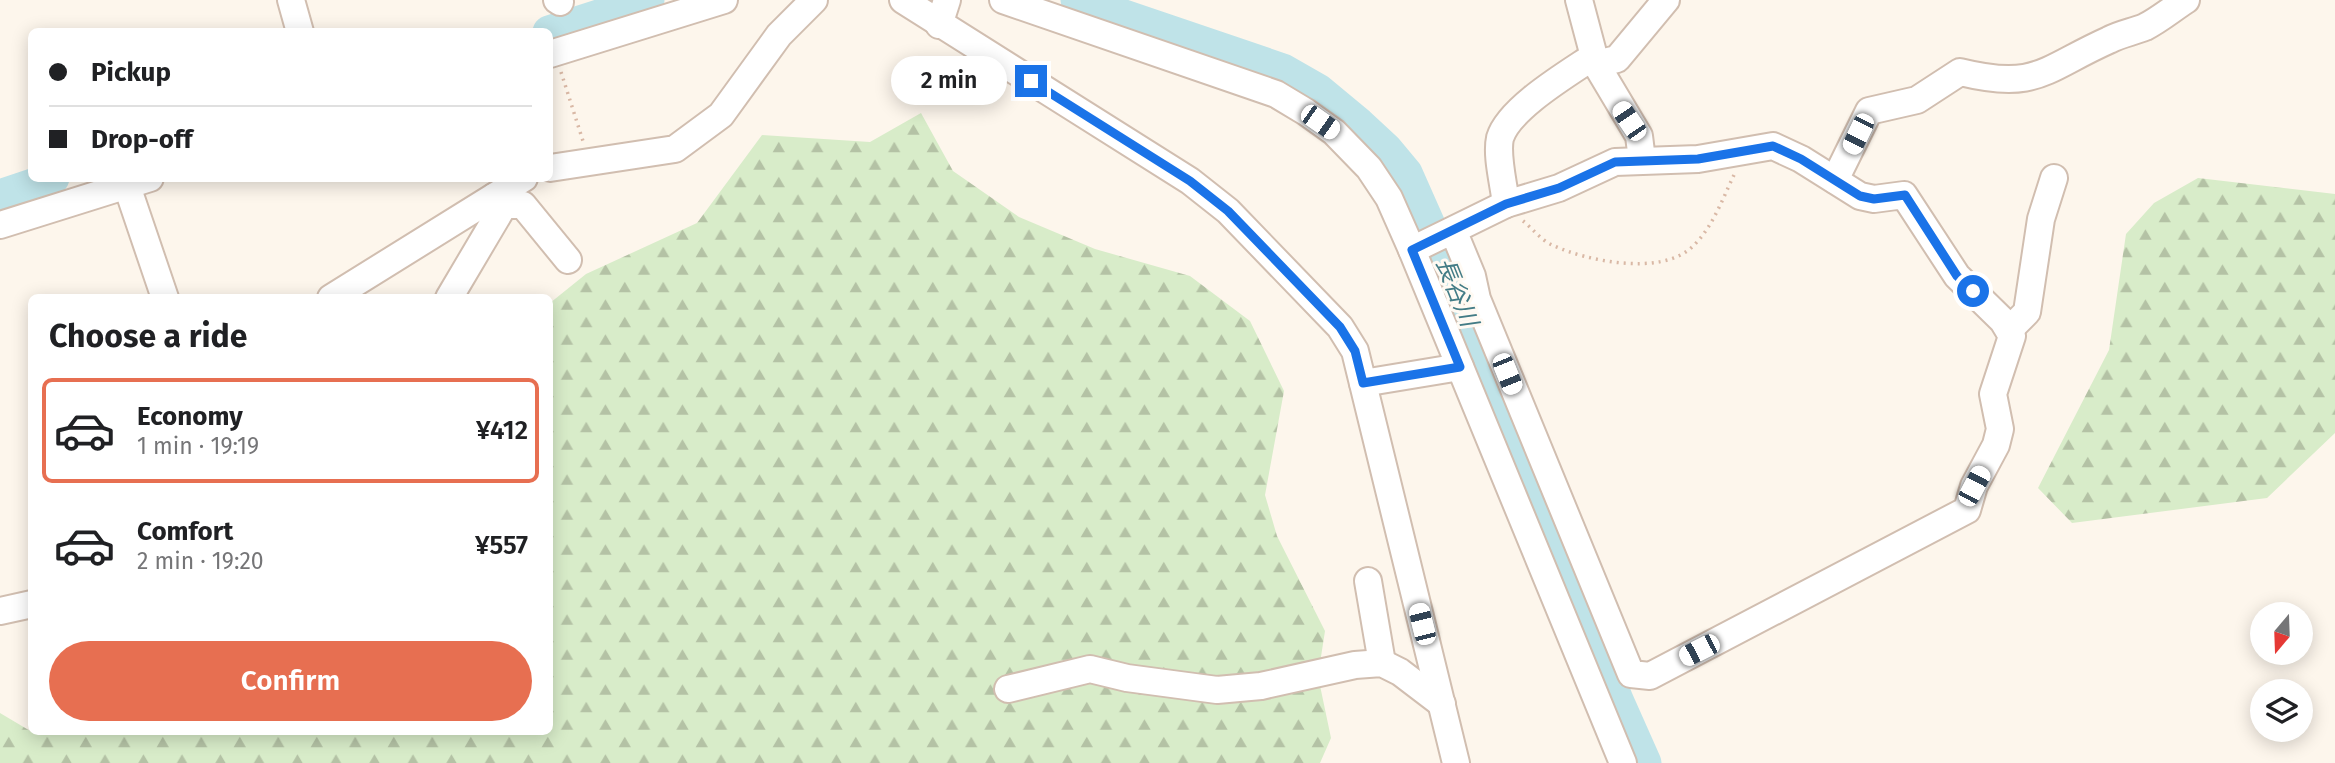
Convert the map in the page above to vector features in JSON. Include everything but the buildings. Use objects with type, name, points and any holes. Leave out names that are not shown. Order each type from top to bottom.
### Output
[{"type":"street","points":[[291,0],[299,28]]},
{"type":"street","points":[[553,53],[724,0]]},
{"type":"street","points":[[553,167],[675,149],[721,116],[779,34],[814,0]]},
{"type":"street","points":[[903,0],[943,12],[1190,181],[1228,211],[1340,327],[1355,351],[1456,763]]},
{"type":"street","points":[[1003,0],[1276,94],[1334,132],[1369,168],[1389,198],[1412,250],[1623,763]]},
{"type":"street","points":[[1579,0],[1595,60],[1639,136],[1642,159]]},
{"type":"street","points":[[1503,206],[1499,141],[1504,131],[1538,93],[1595,60],[1617,59],[1667,0]]},
{"type":"street","points":[[1835,180],[1870,111],[1916,100],[1961,72],[1990,80],[2020,80],[2043,75],[2109,39],[2145,27],[2186,0]]},
{"type":"street","points":[[1412,250],[1453,230],[1503,206],[1559,188],[1615,162],[1698,159],[1773,146],[1860,196],[1874,199],[1905,195],[1957,276],[2003,321],[2012,336],[1993,394],[2000,429],[1996,445],[1974,486],[1967,510],[1650,676],[1631,674],[1477,299],[1472,276],[1453,230]]},
{"type":"street","points":[[2008,330],[2027,312],[2041,219],[2054,178]]},
{"type":"street","points":[[0,225],[139,182],[164,294]]},
{"type":"street","points":[[338,294],[499,201],[520,182]]},
{"type":"street","points":[[499,201],[523,205],[568,260]]},
{"type":"street","points":[[451,294],[499,201]]},
{"type":"street","points":[[1363,383],[1460,367]]},
{"type":"street","points":[[1368,581],[1382,663]]},
{"type":"street","points":[[0,611],[28,605]]},
{"type":"street","points":[[1008,689],[1090,669],[1127,678],[1217,690],[1261,685],[1355,665],[1382,663],[1400,672],[1444,715]]},
{"type":"street","points":[[1436,763],[1444,715]]},
{"type":"path","points":[[553,56],[589,160]]},
{"type":"path","points":[[1503,206],[1549,244],[1564,250],[1610,262],[1639,264],[1668,260],[1689,250],[1707,231],[1746,151]]},
{"type":"green space","points":[[921,113],[953,171],[1019,217],[1095,249],[1190,276],[1250,321],[1284,391],[1265,495],[1277,536],[1325,631],[1318,676],[1331,738],[1320,763],[0,763],[0,713],[28,730],[28,735],[553,735],[553,301],[586,274],[697,223],[762,135],[870,142]]},
{"type":"green space","points":[[2198,178],[2335,194],[2335,433],[2267,498],[2072,523],[2038,488],[2109,350],[2126,234],[2154,203]]},
{"type":"waterway","name":"長谷川","points":[[553,31],[648,0]]},
{"type":"waterway","name":"長谷川","points":[[1077,0],[1283,70],[1318,90],[1359,124],[1386,149],[1406,173],[1449,270],[1617,700],[1645,763]]},
{"type":"waterway","name":"長谷川","points":[[0,196],[41,182]]},
{"type":"route","points":[[1031,81],[1190,181],[1228,211],[1340,327],[1355,351],[1363,383],[1460,367],[1412,250],[1506,204],[1559,188],[1615,162],[1698,159],[1773,146],[1801,159],[1860,196],[1874,199],[1905,195],[1957,276],[1973,291]]}]
